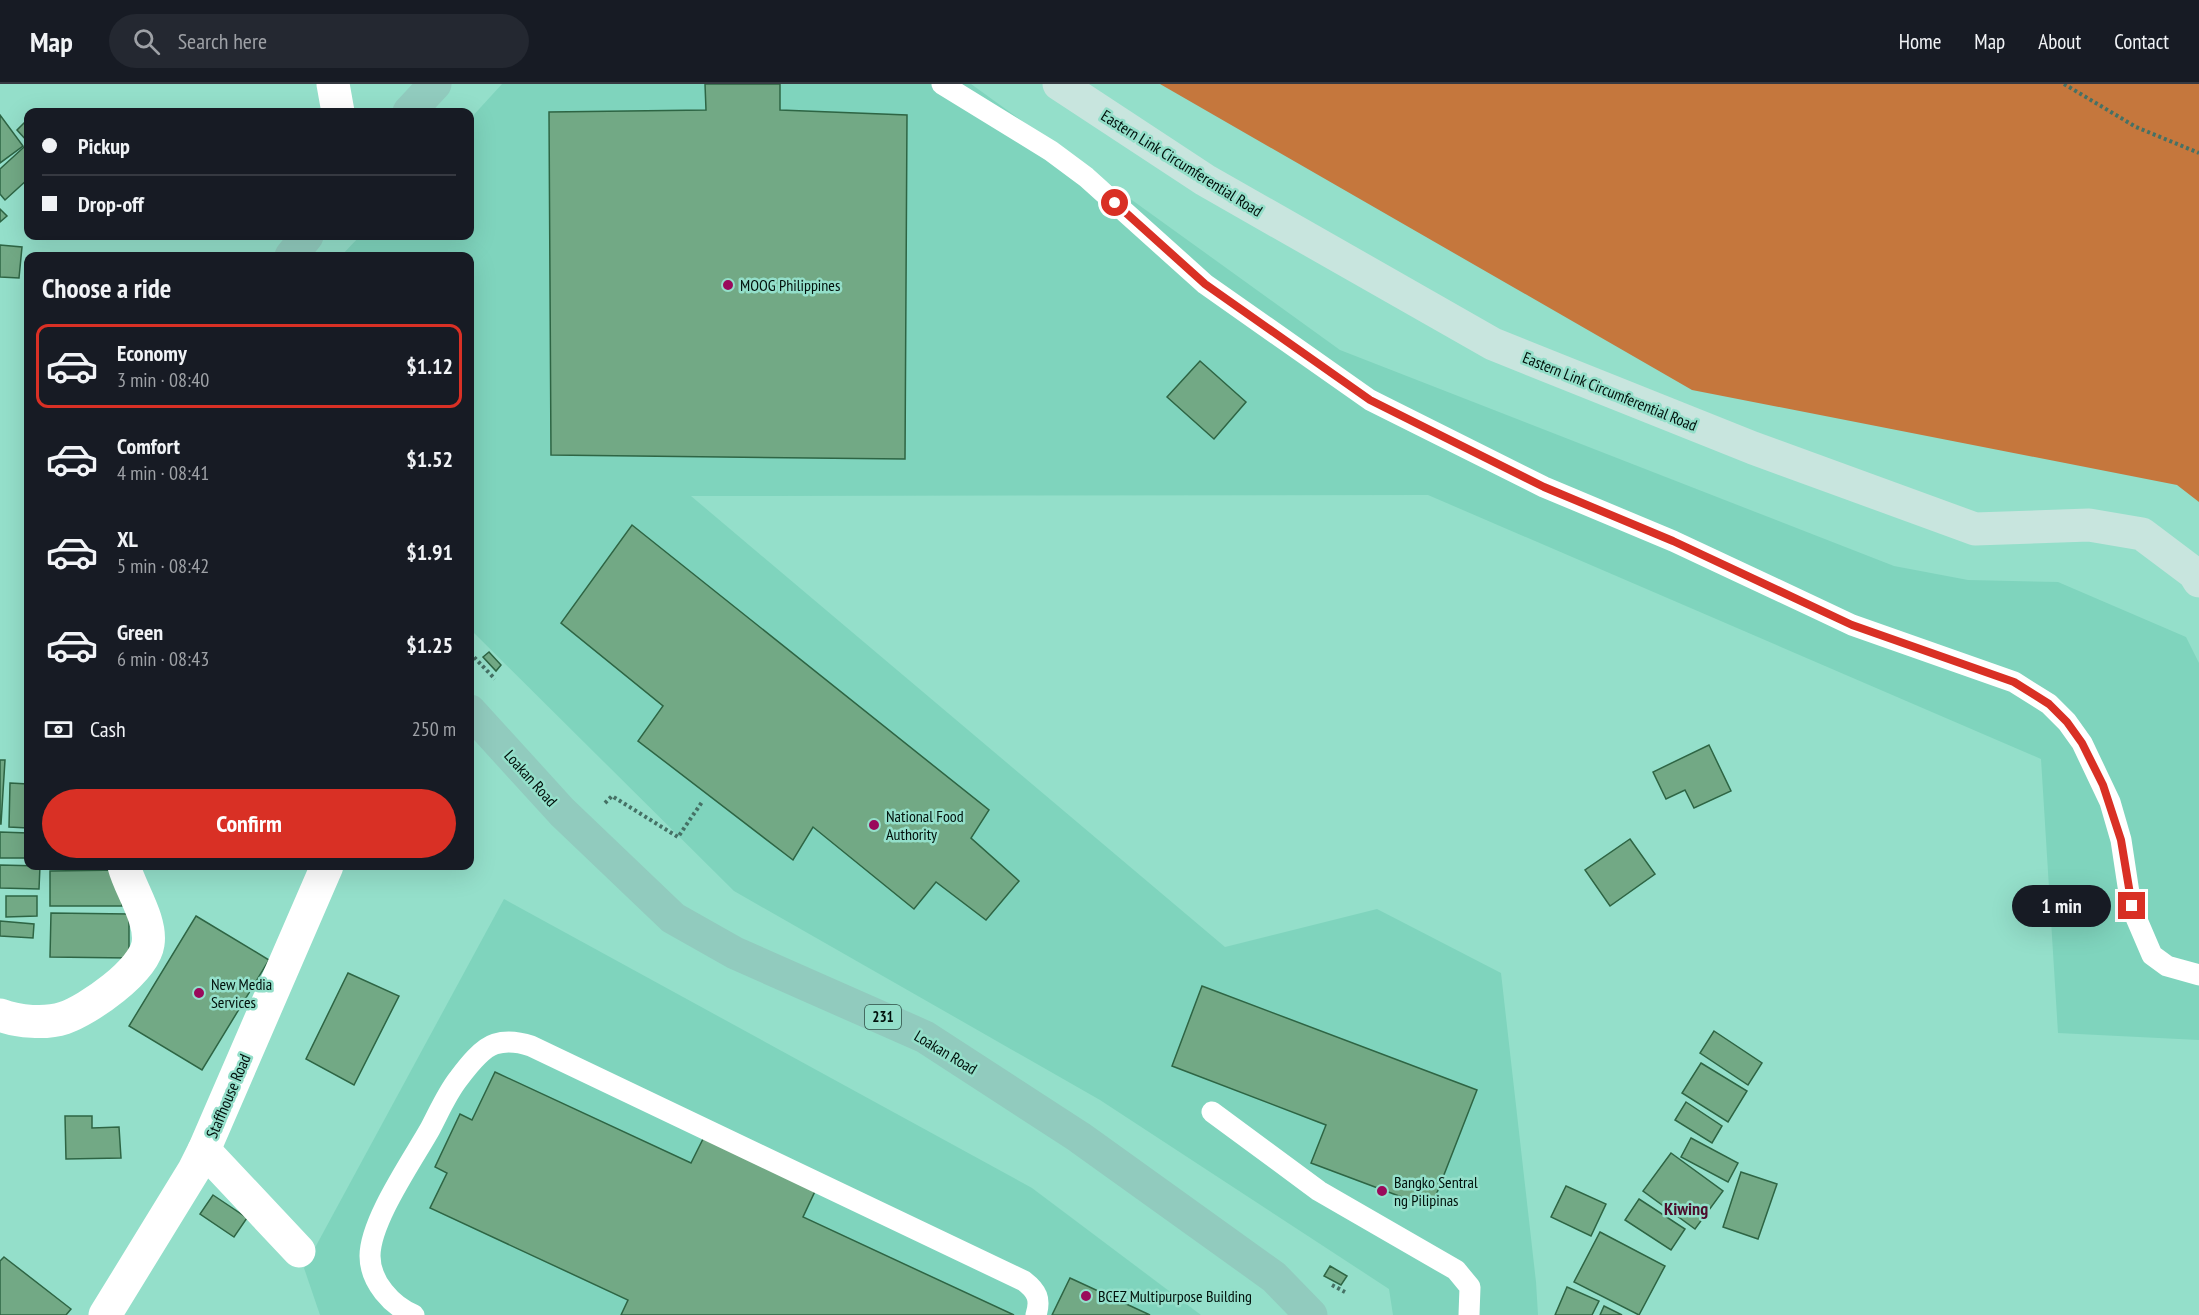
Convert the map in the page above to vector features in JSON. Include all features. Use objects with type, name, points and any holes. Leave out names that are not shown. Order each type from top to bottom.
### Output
[{"type":"main road","points":[[413,108],[435,84]]},
{"type":"main road","name":"Eastern Link Circumferential Road","points":[[1059,84],[1205,180],[1493,344],[1754,448],[1975,529],[2089,525],[2142,534],[2194,573],[2199,581]]},
{"type":"main road","points":[[294,252],[304,240]]},
{"type":"main road","name":"Loakan Road","points":[[474,715],[562,812],[673,918],[735,953],[925,1037],[1107,1157],[1274,1277],[1311,1315]]},
{"type":"street","points":[[333,84],[337,108]]},
{"type":"street","points":[[0,1015],[28,1021],[62,1019],[82,1010],[132,973],[142,960],[148,944],[147,927],[126,870]]},
{"type":"street","name":"Staffhouse Road","points":[[105,1315],[204,1150],[325,870]]},
{"type":"street","points":[[204,1150],[299,1251]]},
{"type":"lane","points":[[942,84],[1051,152],[1086,177],[1205,284],[1370,400],[1544,487],[1673,541],[1825,613],[1852,625],[2014,682],[2049,704],[2067,722],[2082,743],[2105,791],[2121,840],[2132,906],[2152,955],[2167,966],[2199,975]]},
{"type":"lane","points":[[406,1313],[382,1290],[373,1272],[370,1256],[373,1237],[383,1212],[458,1079],[478,1056],[494,1044],[514,1041],[531,1046],[1024,1281],[1035,1290],[1039,1300],[1036,1315]]},
{"type":"lane","points":[[1212,1112],[1319,1191],[1456,1270],[1470,1287],[1469,1315]]},
{"type":"path","points":[[2064,84],[2136,127],[2199,153]]},
{"type":"path","points":[[474,657],[495,679]]},
{"type":"path","points":[[605,802],[612,796],[678,837],[702,802]]},
{"type":"shaded area","points":[[502,84],[971,84],[1340,350],[1894,566],[1968,580],[2058,582],[2186,637],[2199,663],[2199,1040],[2058,1033],[2041,759],[1428,495],[691,496],[1225,947],[1377,909],[1501,973],[1538,1315],[1393,1315],[1389,1289],[1100,1100],[734,891],[474,633],[474,252],[345,252],[356,240],[474,240],[474,115]]},
{"type":"shaded area","points":[[1160,84],[2199,84],[2199,502],[2177,485],[1692,390]]},
{"type":"shaded area","points":[[504,899],[1032,1188],[1201,1315],[320,1315],[304,1268]]},
{"type":"building","name":"MOOG Philippines","points":[[705,84],[780,84],[780,110],[907,115],[905,459],[551,455],[549,112],[706,110]]},
{"type":"building","points":[[0,115],[23,146],[0,163]]},
{"type":"building","points":[[24,123],[24,138],[17,130]]},
{"type":"building","points":[[24,147],[24,183],[5,200],[0,194],[0,169]]},
{"type":"building","points":[[0,209],[7,216],[0,222]]},
{"type":"building","points":[[0,245],[22,247],[19,278],[0,277]]},
{"type":"building","points":[[1200,361],[1246,402],[1214,439],[1167,397]]},
{"type":"building","points":[[632,525],[989,810],[971,838],[1019,881],[986,920],[936,882],[914,909],[813,827],[793,860],[638,741],[663,706],[561,623]]},
{"type":"building","points":[[489,652],[501,665],[496,671],[483,657]]},
{"type":"building","points":[[1709,745],[1731,791],[1694,808],[1685,790],[1666,799],[1653,772]]},
{"type":"building","points":[[0,760],[5,760],[1,824],[0,824]]},
{"type":"building","points":[[10,783],[24,784],[24,828],[9,827]]},
{"type":"building","points":[[0,832],[24,833],[24,858],[0,858]]},
{"type":"building","points":[[1630,839],[1655,874],[1610,906],[1585,870]]},
{"type":"building","points":[[0,865],[24,866],[24,870],[40,870],[39,889],[0,888]]},
{"type":"building","points":[[122,870],[122,906],[50,906],[50,871]]},
{"type":"building","points":[[6,896],[37,896],[37,916],[6,917]]},
{"type":"building","points":[[51,913],[129,914],[129,958],[50,957]]},
{"type":"building","name":"New Media Services","points":[[196,916],[269,960],[202,1070],[129,1026]]},
{"type":"building","points":[[0,921],[34,924],[33,938],[0,936]]},
{"type":"building","points":[[348,973],[399,996],[354,1085],[306,1059]]},
{"type":"building","points":[[1202,986],[1477,1090],[1431,1208],[1311,1163],[1326,1125],[1172,1066]]},
{"type":"building","points":[[1714,1031],[1762,1063],[1748,1085],[1700,1053]]},
{"type":"building","points":[[1701,1063],[1747,1091],[1728,1122],[1682,1093]]},
{"type":"building","points":[[495,1072],[691,1163],[705,1135],[817,1187],[803,1217],[1014,1315],[621,1315],[628,1300],[430,1208],[447,1173],[435,1167],[460,1114],[472,1120]]},
{"type":"building","points":[[1686,1102],[1722,1126],[1712,1143],[1675,1120]]},
{"type":"building","points":[[65,1116],[92,1116],[92,1128],[119,1127],[121,1158],[66,1159]]},
{"type":"building","points":[[1691,1138],[1738,1163],[1728,1182],[1681,1157]]},
{"type":"building","points":[[1671,1153],[1723,1191],[1695,1229],[1643,1191]]},
{"type":"building","points":[[1741,1172],[1777,1184],[1758,1239],[1723,1227]]},
{"type":"building","points":[[1566,1186],[1606,1204],[1591,1236],[1551,1217]]},
{"type":"building","points":[[213,1195],[247,1218],[234,1237],[200,1214]]},
{"type":"building","points":[[1639,1199],[1685,1229],[1671,1250],[1625,1220]]},
{"type":"building","points":[[1600,1232],[1665,1266],[1639,1315],[1574,1282]]},
{"type":"building","points":[[4,1257],[71,1309],[66,1315],[0,1315],[0,1261]]},
{"type":"building","points":[[1330,1266],[1347,1276],[1341,1285],[1324,1276]]},
{"type":"building","name":"BCEZ Multipurpose Building","points":[[1070,1278],[1150,1315],[1052,1315]]},
{"type":"building","points":[[1567,1287],[1599,1301],[1592,1315],[1555,1315]]},
{"type":"building","points":[[1604,1306],[1622,1315],[1600,1315]]},
{"type":"place","name":"MOOG Philippines","points":[[728,285]]},
{"type":"place","name":"National Food Authority","points":[[874,825]]},
{"type":"place","name":"New Media Services","points":[[199,993]]},
{"type":"place","name":"Bangko Sentral ng Pilipinas","points":[[1382,1191]]},
{"type":"place","name":"BCEZ Multipurpose Building","points":[[1086,1296]]},
{"type":"district","name":"Kiwing","points":[[1686,1209]]},
{"type":"route","points":[[1115,203],[1160,241],[1205,284],[1370,400],[1544,487],[1673,541],[1852,625],[2014,682],[2049,704],[2067,722],[2082,743],[2103,785],[2121,840],[2132,906]]}]
